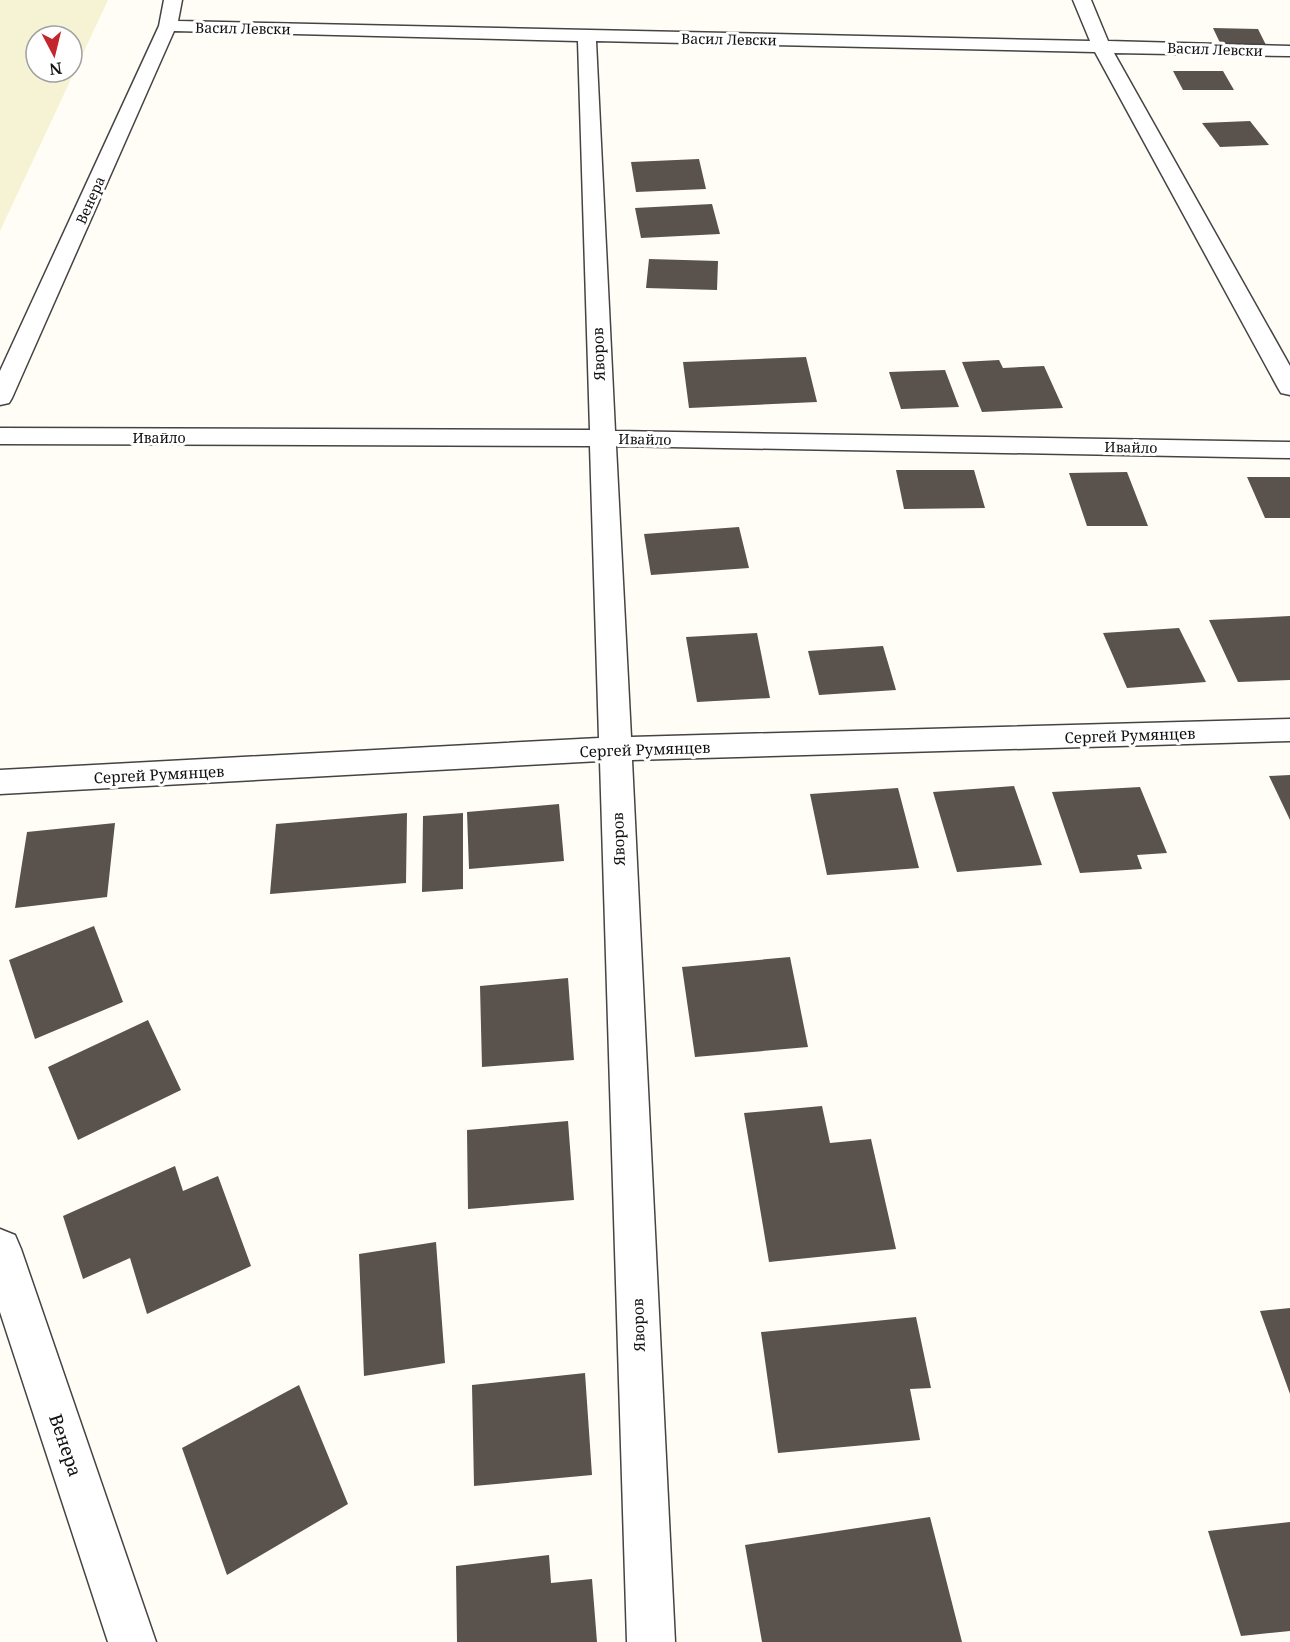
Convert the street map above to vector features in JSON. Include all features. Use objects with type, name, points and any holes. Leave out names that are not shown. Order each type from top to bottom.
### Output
[{"type":"street","name":"Венера","points":[[0,398],[168,26],[172,0]]},
{"type":"street","points":[[1082,0],[1101,46],[1290,388]]},
{"type":"street","name":"Васил Левски","points":[[168,26],[1290,51]]},
{"type":"street","name":"Яворов","points":[[587,36],[651,1642]]},
{"type":"street","name":"Ивайло","points":[[0,436],[602,438],[1290,450]]},
{"type":"street","name":"Сергей Румянцев","points":[[0,782],[614,749],[1290,730]]},
{"type":"street","name":"Венера","points":[[0,1249],[132,1642]]},
{"type":"shaded area","points":[[0,0],[108,0],[84,51],[84,24],[24,24],[24,84],[69,84],[0,231]]},
{"type":"building","points":[[1213,28],[1258,29],[1267,47],[1221,45]]},
{"type":"building","points":[[1173,71],[1223,71],[1234,90],[1183,90]]},
{"type":"building","points":[[1250,121],[1269,145],[1220,147],[1202,123]]},
{"type":"building","points":[[699,159],[706,189],[636,192],[631,162]]},
{"type":"building","points":[[712,204],[720,234],[641,238],[635,208]]},
{"type":"building","points":[[649,259],[718,261],[717,290],[646,288]]},
{"type":"building","points":[[806,357],[817,402],[689,408],[683,362]]},
{"type":"building","points":[[999,360],[1003,368],[1044,366],[1063,408],[982,412],[962,362]]},
{"type":"building","points":[[945,370],[959,407],[901,409],[889,372]]},
{"type":"building","points":[[896,470],[974,470],[985,508],[904,509]]},
{"type":"building","points":[[1127,472],[1148,526],[1087,526],[1069,473]]},
{"type":"building","points":[[1247,477],[1290,477],[1290,518],[1265,518]]},
{"type":"building","points":[[739,527],[749,568],[651,575],[644,534]]},
{"type":"building","points":[[1290,616],[1290,680],[1238,682],[1209,620]]},
{"type":"building","points":[[1179,628],[1206,682],[1127,688],[1103,633]]},
{"type":"building","points":[[757,633],[770,698],[697,702],[686,637]]},
{"type":"building","points":[[883,646],[896,690],[819,695],[808,651]]},
{"type":"building","points":[[1290,775],[1290,820],[1269,776]]},
{"type":"building","points":[[1014,786],[1042,865],[957,872],[933,792]]},
{"type":"building","points":[[1140,787],[1167,853],[1137,855],[1142,869],[1080,873],[1052,792]]},
{"type":"building","points":[[898,788],[919,868],[827,875],[810,794]]},
{"type":"building","points":[[559,804],[564,861],[469,869],[467,812]]},
{"type":"building","points":[[407,813],[406,883],[270,894],[276,824]]},
{"type":"building","points":[[463,813],[463,889],[422,892],[423,816]]},
{"type":"building","points":[[115,823],[107,897],[15,908],[27,832]]},
{"type":"building","points":[[94,926],[123,1002],[35,1039],[9,960]]},
{"type":"building","points":[[790,957],[808,1047],[695,1057],[682,967]]},
{"type":"building","points":[[568,978],[574,1060],[482,1067],[480,986]]},
{"type":"building","points":[[148,1020],[181,1090],[78,1140],[48,1067]]},
{"type":"building","points":[[822,1106],[830,1143],[871,1139],[896,1249],[769,1262],[744,1113]]},
{"type":"building","points":[[568,1121],[574,1200],[468,1209],[467,1130]]},
{"type":"building","points":[[175,1166],[183,1191],[218,1176],[251,1266],[147,1314],[130,1258],[83,1279],[63,1216]]},
{"type":"building","points":[[436,1242],[445,1363],[364,1376],[359,1254]]},
{"type":"building","points":[[1290,1308],[1290,1394],[1260,1311]]},
{"type":"building","points":[[916,1317],[931,1388],[910,1389],[920,1440],[778,1453],[761,1332]]},
{"type":"building","points":[[585,1373],[592,1475],[474,1486],[472,1385]]},
{"type":"building","points":[[299,1385],[348,1504],[227,1575],[182,1448]]},
{"type":"building","points":[[930,1517],[962,1642],[762,1642],[745,1545]]},
{"type":"building","points":[[1290,1522],[1290,1631],[1241,1636],[1208,1531]]},
{"type":"building","points":[[549,1555],[551,1583],[592,1579],[597,1642],[457,1642],[456,1566]]}]
